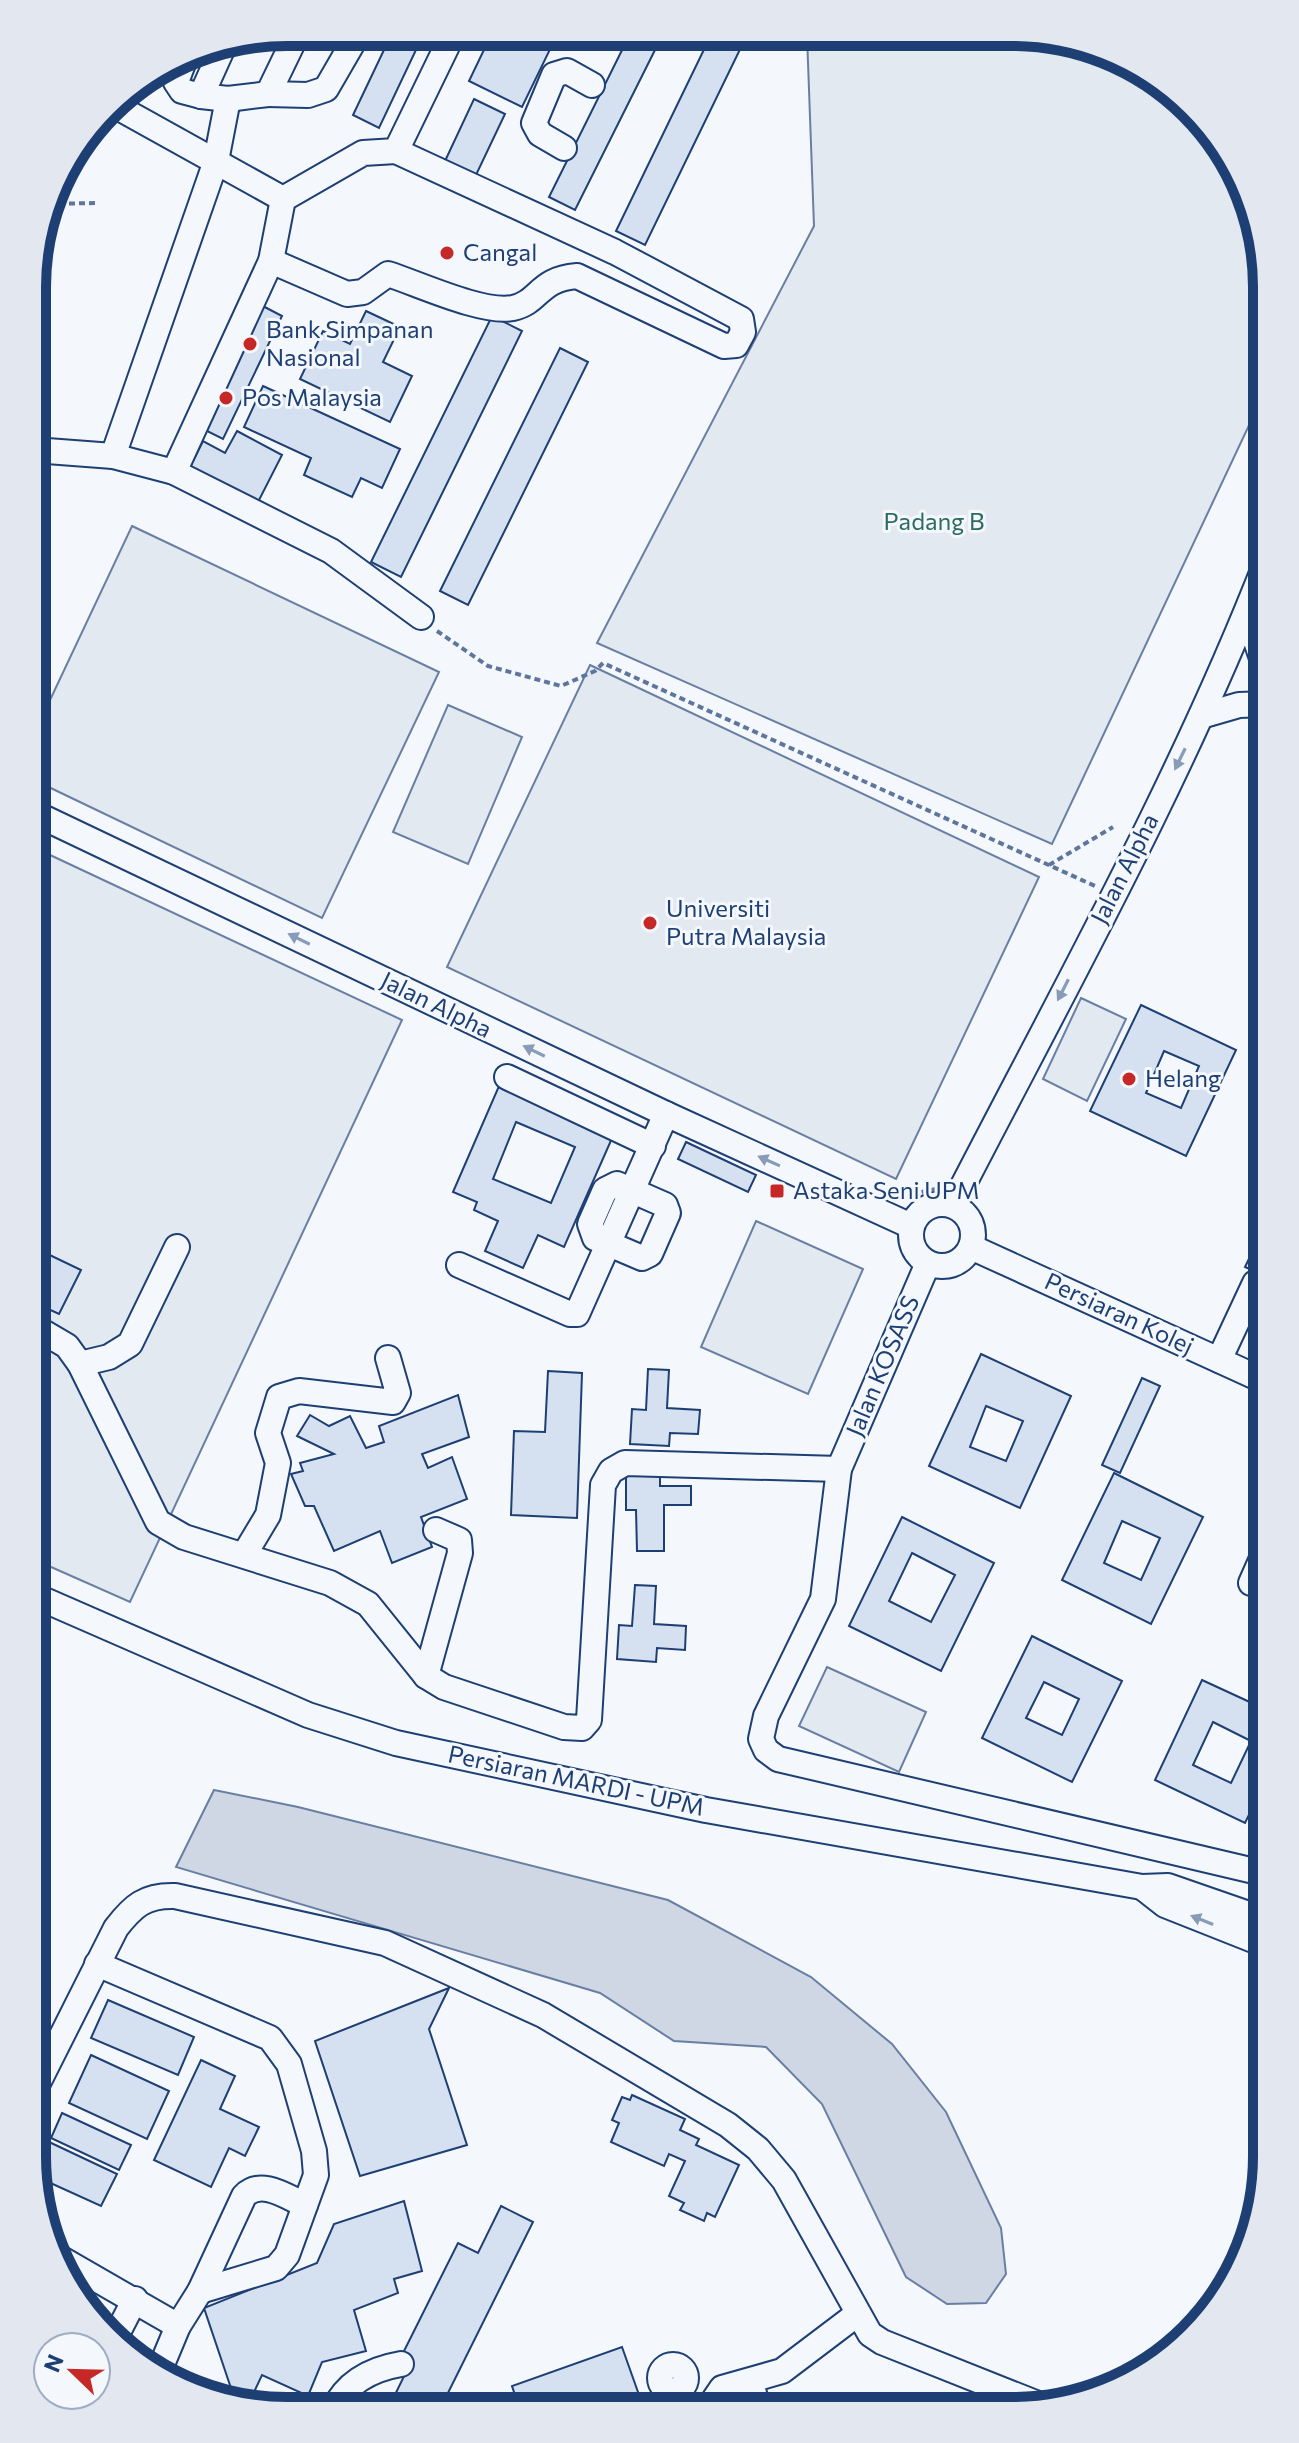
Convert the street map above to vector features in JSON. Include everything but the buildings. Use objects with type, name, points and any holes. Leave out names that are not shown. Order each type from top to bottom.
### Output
[{"type":"street","points":[[268,94],[291,47]]},
{"type":"street","points":[[180,72],[176,82],[182,91],[201,96],[228,99],[268,94],[308,95],[326,89],[350,47]]},
{"type":"street","points":[[396,151],[447,47]]},
{"type":"street","points":[[201,96],[219,57]]},
{"type":"street","points":[[564,148],[540,134],[534,123],[554,75],[567,71],[592,85]]},
{"type":"street","points":[[113,456],[216,161],[228,99]]},
{"type":"street","points":[[124,110],[283,199]]},
{"type":"street","points":[[174,472],[271,261],[283,199],[363,153],[396,151],[615,252],[741,319],[743,332],[736,345],[724,346],[577,276],[553,279],[523,304],[493,308],[388,274],[363,292],[347,294],[271,261]]},
{"type":"street","points":[[46,451],[113,456],[174,472],[331,551],[421,617]]},
{"type":"street","name":"Jalan Alpha","points":[[953,1205],[1201,716],[1253,595]]},
{"type":"street","points":[[1251,600],[1253,621]]},
{"type":"street","points":[[1201,716],[1239,705],[1253,705]]},
{"type":"street","name":"Jalan Alpha","points":[[46,819],[666,1114],[911,1226]]},
{"type":"street","points":[[507,1077],[653,1146]]},
{"type":"street","points":[[459,1265],[570,1314],[577,1314],[666,1114]]},
{"type":"street","points":[[610,1245],[642,1258],[650,1254],[668,1213],[665,1205],[634,1191]]},
{"type":"street","points":[[932,1204],[953,1205],[968,1217],[973,1237],[971,1247],[956,1263],[946,1266],[928,1263],[913,1247],[911,1226],[916,1217],[932,1204]]},
{"type":"street","points":[[80,1364],[109,1357],[130,1344],[177,1247]]},
{"type":"street","name":"Persiaran Kolej","points":[[971,1247],[1252,1375]]},
{"type":"street","name":"Jalan KOSASS","points":[[928,1263],[839,1469],[823,1599],[766,1716],[761,1739],[766,1750],[778,1759],[1252,1871]]},
{"type":"street","points":[[1219,1360],[1252,1288]]},
{"type":"street","points":[[46,1334],[67,1346],[80,1364],[158,1522],[184,1537],[330,1583],[368,1604],[426,1676],[444,1687],[564,1727],[582,1728],[589,1720],[603,1485],[611,1471],[625,1463],[839,1469]]},
{"type":"street","points":[[244,1555],[268,1515],[278,1463],[268,1433],[279,1397],[299,1391],[393,1402],[398,1393],[388,1358]]},
{"type":"street","points":[[426,1676],[460,1553],[459,1540],[436,1530]]},
{"type":"street","name":"Persiaran MARDI - UPM","points":[[46,1601],[308,1715],[396,1743],[706,1810],[1142,1887],[1168,1886],[1252,1915]]},
{"type":"street","name":"Persiaran MARDI - UPM","points":[[1142,1887],[1165,1905],[1252,1940]]},
{"type":"street","points":[[46,2067],[116,1928],[133,1906],[155,1895],[175,1896],[385,1943],[543,2015],[728,2125],[758,2149],[784,2180],[856,2315],[870,2334],[882,2342],[1019,2397]]},
{"type":"street","points":[[97,1964],[270,2038],[289,2064],[314,2151],[316,2175],[287,2255],[276,2268],[200,2291]]},
{"type":"street","points":[[163,2362],[178,2326],[200,2291],[249,2190],[264,2187],[305,2205]]},
{"type":"street","points":[[73,2265],[178,2326]]},
{"type":"street","points":[[120,2329],[135,2299]]},
{"type":"street","points":[[719,2397],[751,2381],[782,2371],[856,2315]]},
{"type":"street","points":[[340,2397],[363,2376],[401,2364]]},
{"type":"street","points":[[751,2381],[755,2397]]},
{"type":"street","points":[[686,2382],[706,2397]]},
{"type":"path","points":[[62,204],[95,203]]},
{"type":"path","points":[[421,617],[452,644],[488,666],[517,676],[561,686],[595,671],[603,663],[1113,892]]},
{"type":"path","points":[[1049,865],[1113,827]]},
{"type":"path","points":[[899,1197],[933,1190],[970,1171]]},
{"type":"green space","name":"Padang B","points":[[807,46],[1012,46],[1059,51],[1089,59],[1146,87],[1193,128],[1212,153],[1240,210],[1251,256],[1253,287],[1253,417],[1052,844],[597,643],[814,226]]},
{"type":"green space","points":[[132,526],[439,672],[322,918],[46,786],[46,709]]},
{"type":"green space","points":[[590,665],[1039,877],[896,1179],[447,967]]},
{"type":"green space","points":[[448,705],[522,737],[468,864],[393,832]]},
{"type":"green space","points":[[46,853],[402,1020],[130,1602],[46,1565]]},
{"type":"green space","points":[[1081,998],[1126,1019],[1087,1101],[1043,1079]]},
{"type":"green space","points":[[756,1221],[863,1269],[808,1394],[701,1347]]},
{"type":"green space","points":[[827,1667],[926,1712],[899,1772],[799,1726]]},
{"type":"shaded area","points":[[214,1790],[298,1807],[668,1900],[811,1977],[892,2044],[946,2112],[1001,2228],[1006,2274],[986,2303],[947,2304],[906,2277],[822,2104],[766,2047],[674,2041],[600,1993],[176,1867]]},
{"type":"place","name":"Cangal","points":[[447,253]]},
{"type":"place","name":"Bank Simpanan Nasional","points":[[250,344]]},
{"type":"place","name":"Pos Malaysia","points":[[226,398]]},
{"type":"place","name":"Universiti Putra Malaysia","points":[[650,923]]},
{"type":"place","name":"Helang","points":[[1129,1079]]},
{"type":"place","name":"Astaka Seni UPM","points":[[777,1191]]}]
